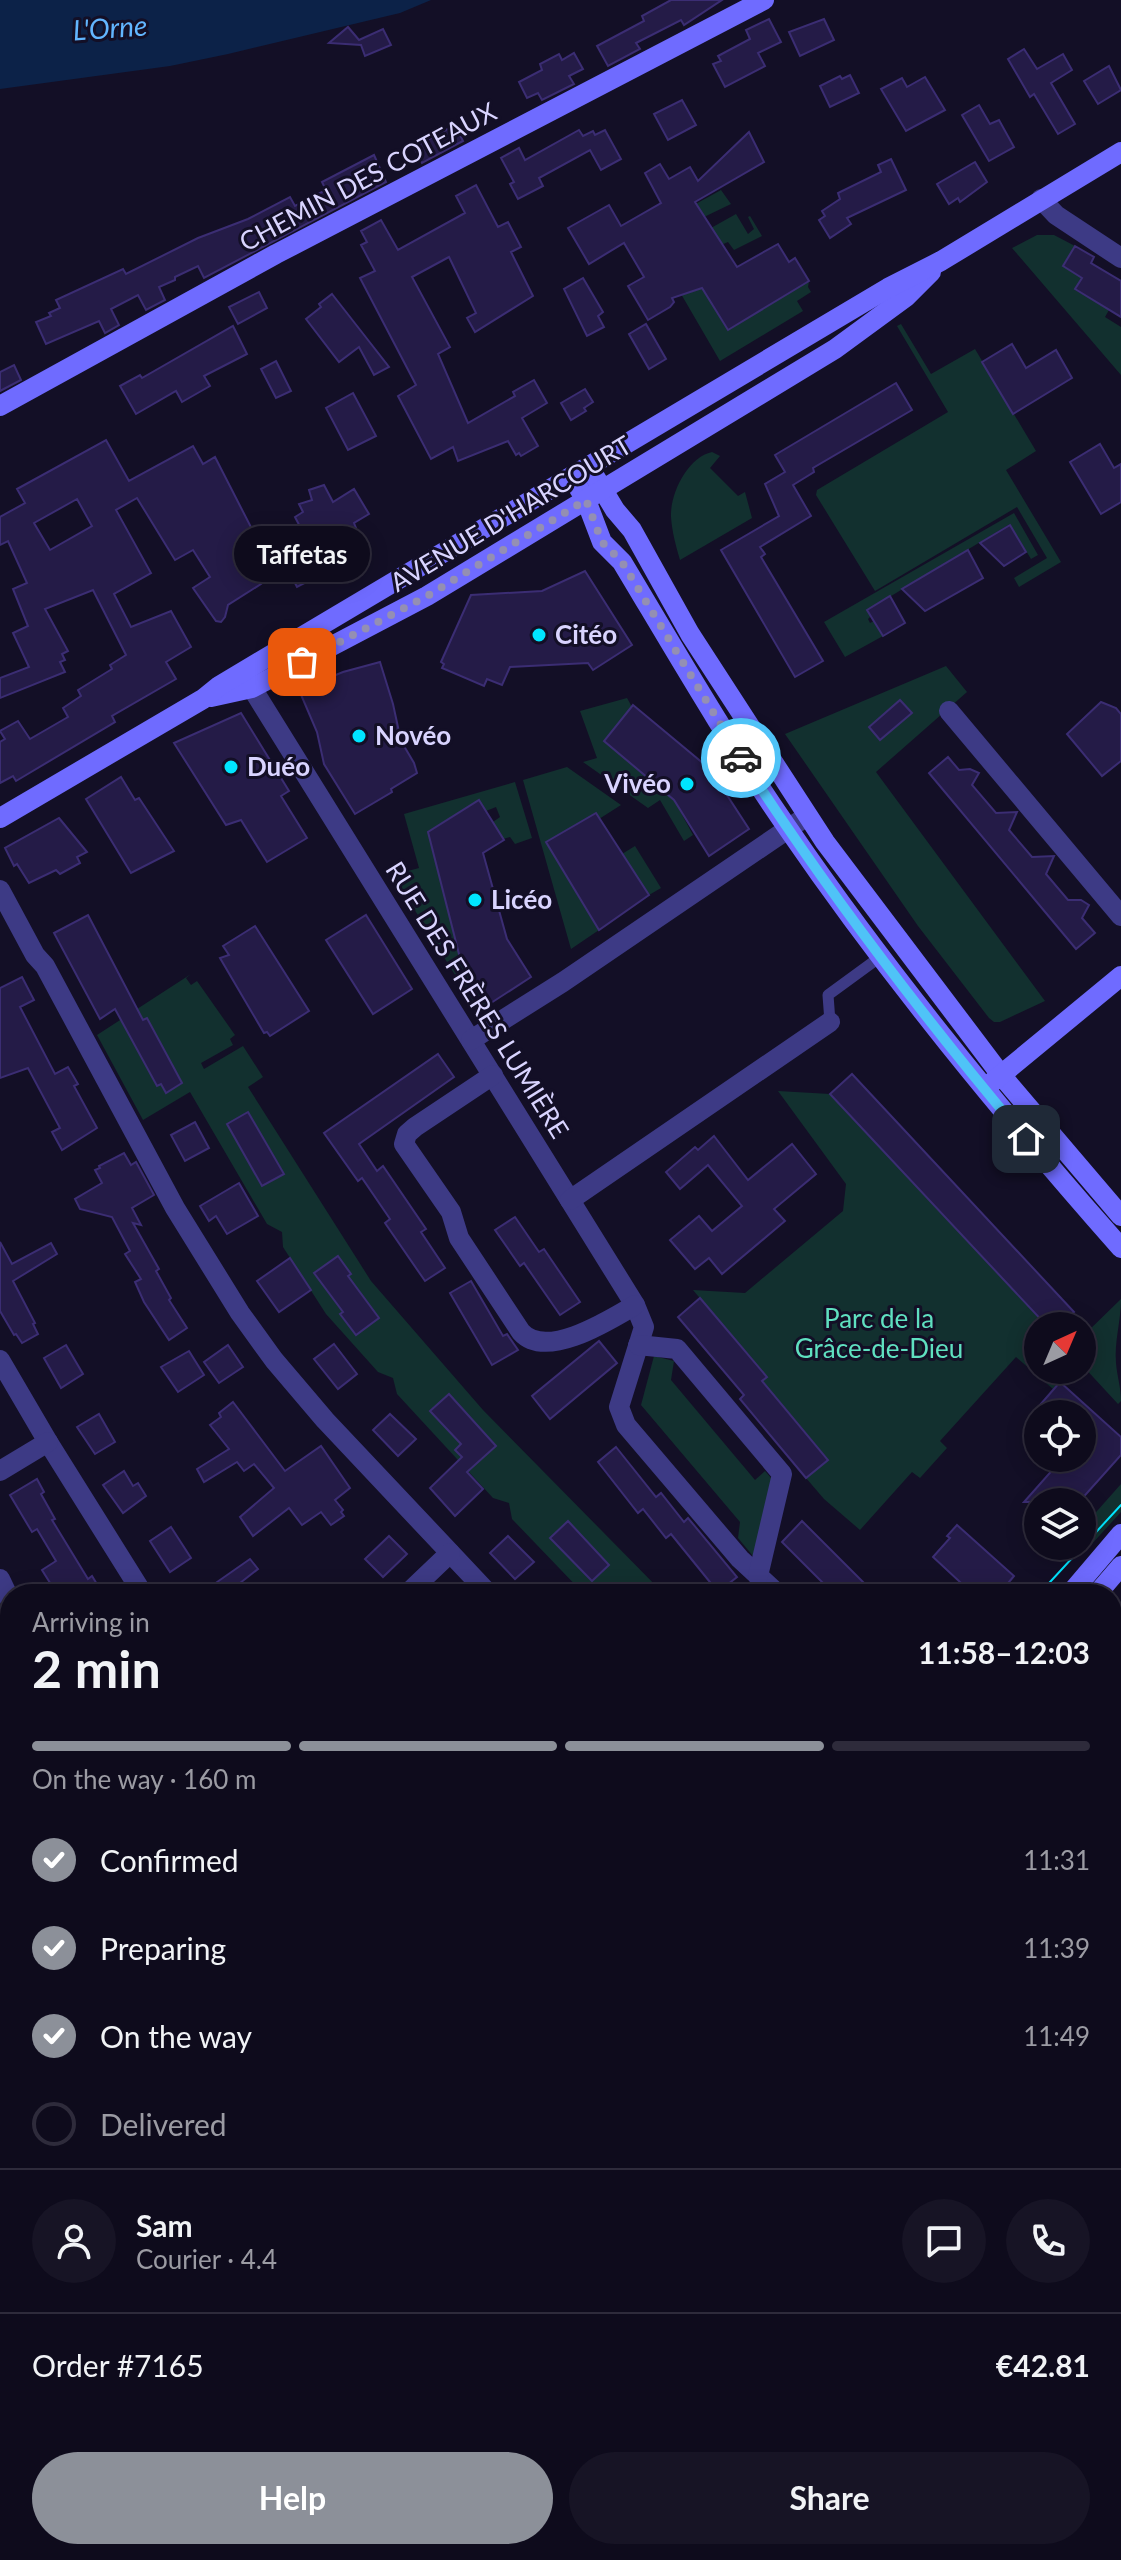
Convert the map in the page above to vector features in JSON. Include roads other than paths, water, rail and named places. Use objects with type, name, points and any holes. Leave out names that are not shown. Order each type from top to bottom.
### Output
[{"type":"main road","name":"CHEMIN DES COTEAUX","points":[[0,406],[276,254],[764,0]]},
{"type":"main road","name":"AVENUE D'HARCOURT","points":[[203,699],[219,686],[1121,152]]},
{"type":"main road","name":"AVENUE D'HARCOURT","points":[[203,699],[252,688],[427,596],[853,338],[906,297],[941,261]]},
{"type":"main road","points":[[580,472],[594,495],[632,530],[687,629],[807,816],[1001,1075],[1121,1216]]},
{"type":"main road","points":[[594,495],[602,542],[622,562],[742,760],[788,829],[880,957],[984,1089],[1121,1248]]},
{"type":"main road","points":[[668,639],[687,629]]},
{"type":"main road","points":[[0,818],[203,699]]},
{"type":"main road","points":[[984,1089],[1121,976]]},
{"type":"main road","points":[[1089,1584],[1121,1534]]},
{"type":"main road","points":[[1095,1584],[1121,1566]]},
{"type":"street","points":[[1041,199],[1056,215],[1121,258]]},
{"type":"street","name":"RUE DES FRÈRES LUMIÈRE","points":[[252,688],[635,1305],[644,1327],[619,1407],[626,1425],[740,1559],[767,1584]]},
{"type":"street","points":[[949,711],[1121,916]]},
{"type":"street","points":[[471,1040],[563,982],[807,816]]},
{"type":"street","points":[[0,890],[45,966],[175,1208],[240,1313],[274,1360],[325,1420],[479,1584]]},
{"type":"street","points":[[570,1200],[830,1022]]},
{"type":"street","points":[[493,1075],[429,1116],[407,1134],[404,1144],[451,1212],[459,1238],[521,1332],[537,1343],[550,1342],[596,1327],[635,1305]]},
{"type":"street","points":[[638,1345],[677,1349],[782,1474],[758,1576]]},
{"type":"street","points":[[0,1360],[137,1584]]},
{"type":"street","points":[[0,1471],[48,1442]]},
{"type":"street","points":[[417,1584],[450,1553]]},
{"type":"lane","points":[[830,1022],[828,995],[880,957]]},
{"type":"water","name":"L'Orne","points":[[0,0],[431,0],[400,13],[170,66],[0,89]]},
{"type":"tram line","points":[[1048,1584],[1121,1505]]},
{"type":"place","name":"Citéo","points":[[539,635]]},
{"type":"place","name":"Taffetas","points":[[302,662]]},
{"type":"place","name":"Novéo","points":[[359,736]]},
{"type":"place","name":"Duéo","points":[[231,767]]},
{"type":"place","name":"Vivéo","points":[[687,784]]},
{"type":"place","name":"Licéo","points":[[475,900]]},
{"type":"park label","name":"Parc de la Grâce-de-Dieu","points":[[879,1334]]}]
